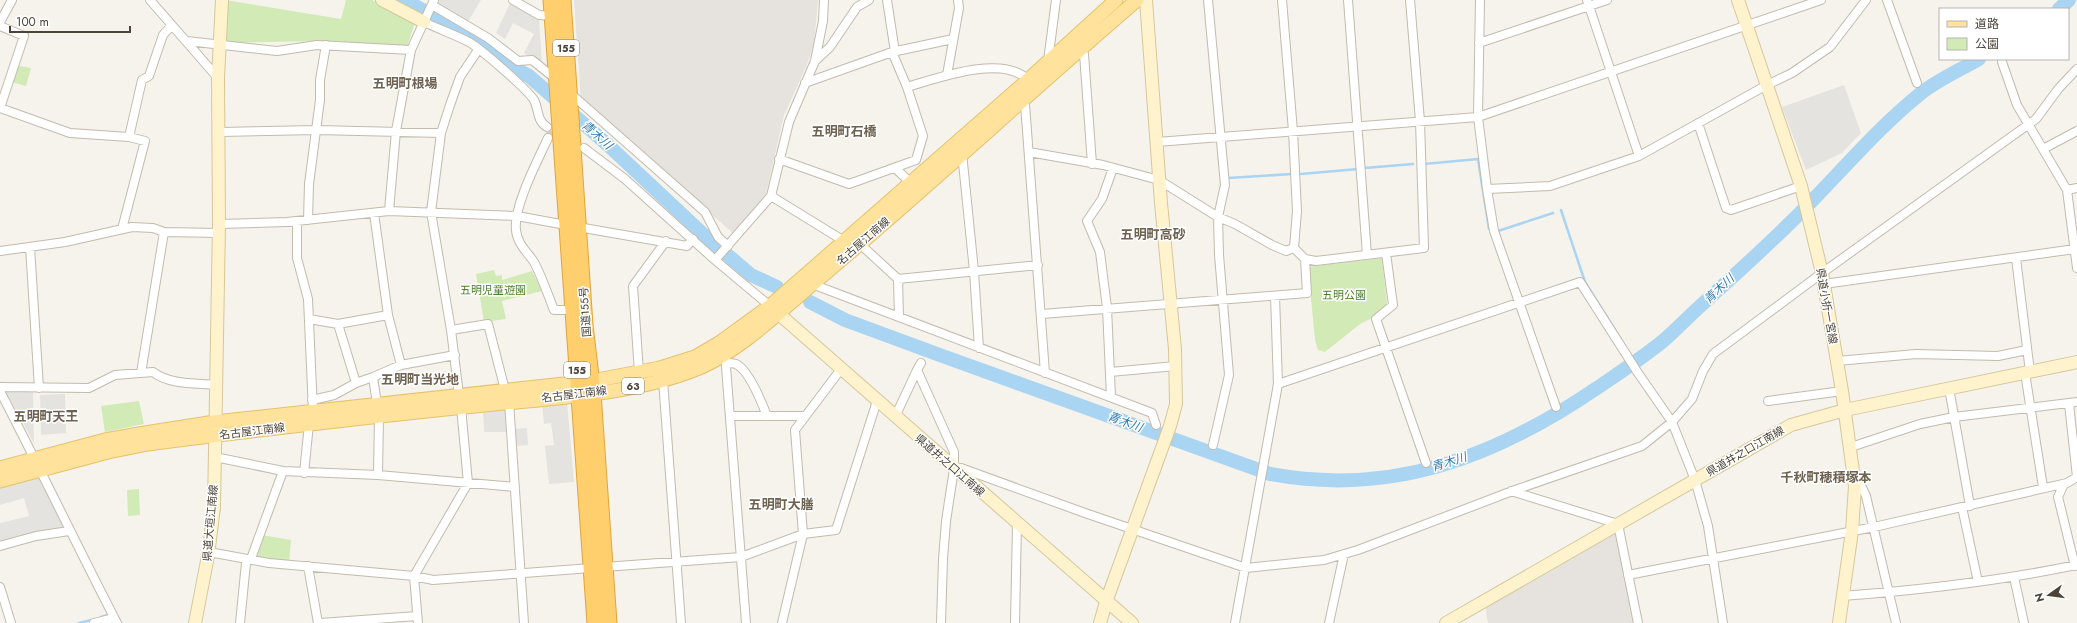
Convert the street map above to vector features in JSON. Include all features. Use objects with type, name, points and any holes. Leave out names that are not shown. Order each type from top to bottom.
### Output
[{"type":"highway","name":"国道155号","points":[[551,0],[566,122],[572,226],[572,310],[586,387]]},
{"type":"highway","name":"国道155号","points":[[563,0],[563,88]]},
{"type":"highway","name":"国道155号","points":[[572,226],[585,325],[586,387],[598,568],[596,623]]},
{"type":"highway","name":"国道155号","points":[[598,568],[609,623]]},
{"type":"main road","name":"県道大垣江南線","points":[[195,623],[209,552],[214,507],[220,132],[218,78],[222,0]]},
{"type":"main road","points":[[382,0],[425,20]]},
{"type":"main road","name":"名古屋江南線","points":[[215,429],[309,424],[378,410],[663,380],[726,359],[844,241],[1028,80],[1116,0]]},
{"type":"main road","name":"名古屋江南線","points":[[586,387],[639,372],[660,368],[695,357],[774,310],[812,284],[860,244],[1022,99],[1137,0]]},
{"type":"main road","points":[[1100,623],[1106,602],[1170,426],[1176,404],[1176,366],[1146,0]]},
{"type":"main road","name":"県道小折一宮線","points":[[1738,0],[1802,190],[1810,221],[1823,278],[1851,446],[1855,486],[1852,530],[1839,623]]},
{"type":"main road","name":"県道井之口江南線","points":[[774,310],[1106,602],[1132,623]]},
{"type":"main road","name":"県道井之口江南線","points":[[1446,623],[1459,619],[1618,524],[1791,424],[1845,410],[2077,362]]},
{"type":"main road","name":"名古屋江南線","points":[[0,468],[39,464],[108,452],[312,406],[378,410]]},
{"type":"main road","name":"名古屋江南線","points":[[0,481],[39,464]]},
{"type":"street","points":[[0,22],[12,0]]},
{"type":"street","points":[[150,0],[218,78]]},
{"type":"street","points":[[513,0],[539,15],[552,16]]},
{"type":"street","points":[[717,258],[770,196],[788,122],[814,61],[823,21],[824,0]]},
{"type":"street","points":[[814,61],[830,47],[857,6],[869,0]]},
{"type":"street","points":[[779,159],[849,184],[916,160],[923,136],[908,87],[893,52],[887,0]]},
{"type":"street","points":[[947,75],[959,8],[958,0]]},
{"type":"street","points":[[1048,61],[1056,0]]},
{"type":"street","points":[[1208,0],[1222,137],[1225,185],[1218,217],[1229,375],[1213,445]]},
{"type":"street","points":[[1282,0],[1293,131],[1297,211],[1294,248],[1305,259],[1316,261],[1424,248],[1420,121],[1410,0]]},
{"type":"street","points":[[1348,0],[1367,256]]},
{"type":"street","points":[[1480,0],[1478,117],[1494,231],[1556,407]]},
{"type":"street","points":[[1479,43],[1588,3],[1607,0]]},
{"type":"street","points":[[1157,142],[1478,117],[1821,0]]},
{"type":"street","points":[[1487,189],[1550,186],[1639,156],[1767,85],[1792,73],[1830,47],[1866,0]]},
{"type":"street","points":[[1887,0],[1917,83]]},
{"type":"street","points":[[1588,3],[1610,73],[1639,156]]},
{"type":"street","points":[[389,211],[396,131],[411,50],[432,4],[488,38],[518,60],[532,60],[705,212],[718,237],[727,247]]},
{"type":"street","points":[[425,20],[470,43],[510,76],[534,101],[542,124],[547,127]]},
{"type":"street","points":[[128,137],[142,80],[149,76],[163,35],[172,25]]},
{"type":"street","points":[[0,26],[24,36],[0,108],[70,133],[128,137],[145,141],[122,229]]},
{"type":"street","points":[[805,83],[893,52],[953,39]]},
{"type":"street","points":[[187,41],[219,46],[277,51],[326,45],[411,50]]},
{"type":"street","points":[[308,220],[309,184],[317,130],[320,80],[326,45]]},
{"type":"street","points":[[308,566],[319,623],[418,619],[414,576],[468,483],[455,355],[431,212],[441,133],[460,77],[478,50]]},
{"type":"street","points":[[1080,50],[1084,54],[1092,164]]},
{"type":"street","points":[[2002,62],[2017,105],[2067,190],[2077,268]]},
{"type":"street","points":[[908,87],[947,75],[975,69],[1001,70],[1021,73],[1028,80]]},
{"type":"street","points":[[954,469],[961,468],[1085,513],[1133,528],[1246,568],[1324,560],[1344,554],[1511,491],[1642,446],[1672,422],[1692,399],[1703,371],[1713,354],[1823,278],[2036,119],[2059,88],[2077,69]]},
{"type":"street","points":[[1022,99],[1029,152],[1046,373]]},
{"type":"street","points":[[1698,123],[1726,208],[1731,210],[1802,190]]},
{"type":"street","points":[[220,132],[317,130],[441,133]]},
{"type":"street","points":[[2043,149],[2077,131]]},
{"type":"street","points":[[548,138],[535,166],[516,216],[516,230],[519,242],[534,263],[554,310],[572,310]]},
{"type":"street","points":[[584,148],[625,179],[693,239],[717,258],[774,310]]},
{"type":"street","points":[[962,152],[974,271],[979,348]]},
{"type":"street","points":[[1029,152],[1113,168],[1160,180],[1218,217],[1272,245],[1286,250],[1294,248]]},
{"type":"street","points":[[895,168],[911,182]]},
{"type":"street","points":[[1111,397],[1107,308],[1100,252],[1087,221],[1102,199],[1113,168]]},
{"type":"street","points":[[2067,190],[2077,188]]},
{"type":"street","points":[[770,196],[844,241]]},
{"type":"street","points":[[0,251],[65,242],[122,229],[153,228],[164,232],[308,220],[389,211],[516,216],[666,241],[687,246],[693,239]]},
{"type":"street","points":[[374,213],[388,316],[401,365]]},
{"type":"street","points":[[297,221],[297,258],[308,299],[312,406],[356,383],[401,365],[455,355]]},
{"type":"street","points":[[141,373],[164,232]]},
{"type":"street","points":[[639,372],[632,286],[666,241]]},
{"type":"street","points":[[860,244],[898,279],[899,317]]},
{"type":"street","points":[[30,247],[39,388]]},
{"type":"street","points":[[1386,253],[1393,305],[1376,320],[1426,462]]},
{"type":"street","points":[[1823,278],[2076,253]]},
{"type":"street","points":[[2016,258],[2027,350],[2030,407],[2043,487]]},
{"type":"street","points":[[1042,314],[1307,293],[1305,259]]},
{"type":"street","points":[[898,279],[1038,265]]},
{"type":"street","points":[[1278,384],[1580,282],[1629,359],[1672,422],[1695,480],[1708,526],[1723,623]]},
{"type":"street","points":[[812,284],[1152,413],[1156,425]]},
{"type":"street","points":[[1235,623],[1246,568],[1260,477],[1264,465],[1278,384],[1275,296]]},
{"type":"street","points":[[309,319],[338,324],[388,316]]},
{"type":"street","points":[[338,324],[356,383]]},
{"type":"street","points":[[451,330],[488,324],[507,396],[524,623]]},
{"type":"street","points":[[1837,360],[1916,354],[1998,356],[2027,350]]},
{"type":"street","points":[[726,359],[746,623]]},
{"type":"street","points":[[726,359],[737,365],[750,379],[760,396],[767,416]]},
{"type":"street","points":[[1110,372],[1176,366]]},
{"type":"street","points":[[895,417],[919,367],[954,452],[954,469],[946,520],[942,623]]},
{"type":"street","points":[[782,623],[803,534],[795,430],[841,369]]},
{"type":"street","points":[[0,387],[89,388],[115,375],[153,372],[160,378],[182,382],[216,385]]},
{"type":"street","points":[[373,377],[378,410],[378,475]]},
{"type":"street","points":[[663,380],[681,623]]},
{"type":"street","points":[[1949,388],[1978,582]]},
{"type":"street","points":[[0,391],[39,464],[69,531],[116,620],[94,623]]},
{"type":"street","points":[[1768,401],[1842,391]]},
{"type":"street","points":[[209,552],[269,563],[414,576],[433,580],[741,557],[803,534],[836,530],[877,401]]},
{"type":"street","points":[[1628,575],[1713,557],[1874,527],[2043,487],[2064,484],[2077,477],[2073,403],[1954,417],[1920,424],[1851,446]]},
{"type":"street","points":[[731,416],[805,416]]},
{"type":"street","points":[[304,473],[309,424]]},
{"type":"street","points":[[215,457],[283,471],[378,475],[515,487]]},
{"type":"street","points":[[240,623],[246,563],[249,559],[283,471]]},
{"type":"street","points":[[1854,471],[1866,496],[1896,623]]},
{"type":"street","points":[[1842,596],[1978,582],[2014,577],[2076,565],[2058,497],[2064,484]]},
{"type":"street","points":[[1511,491],[1618,524],[1638,623]]},
{"type":"street","points":[[1016,523],[1016,623]]},
{"type":"street","points":[[0,546],[36,536],[69,531]]},
{"type":"street","points":[[1329,623],[1344,554]]},
{"type":"street","points":[[2014,577],[2024,623]]},
{"type":"street","points":[[0,587],[11,623]]},
{"type":"shaded area","points":[[438,0],[481,0],[467,23],[436,5]]},
{"type":"shaded area","points":[[574,0],[818,0],[814,44],[806,67],[784,115],[766,194],[758,206],[734,234],[581,102]]},
{"type":"shaded area","points":[[511,1],[539,18],[542,65],[524,53],[534,34],[513,23],[505,39],[496,33]]},
{"type":"shaded area","points":[[1844,85],[1861,133],[1842,153],[1806,170],[1782,107]]},
{"type":"shaded area","points":[[6,392],[33,392],[34,443]]},
{"type":"shaded area","points":[[65,394],[66,433],[41,435],[40,395]]},
{"type":"shaded area","points":[[567,402],[574,482],[549,484],[545,446],[554,445],[551,423],[544,424],[542,405]]},
{"type":"shaded area","points":[[505,409],[506,432],[484,432],[483,410]]},
{"type":"shaded area","points":[[527,428],[528,445],[514,446],[513,429]]},
{"type":"shaded area","points":[[40,476],[64,527],[34,532],[0,543],[0,523],[29,516],[24,498],[0,505],[0,488]]},
{"type":"shaded area","points":[[1615,530],[1618,533],[1635,623],[1488,623],[1485,606]]},
{"type":"green space","points":[[225,0],[341,19],[346,0],[372,0],[415,22],[407,47],[321,41],[222,43]]},
{"type":"green space","points":[[15,65],[31,68],[26,86],[12,82]]},
{"type":"green space","name":"五明公園","points":[[1382,258],[1387,304],[1374,317],[1360,324],[1325,352],[1318,350],[1315,340],[1308,267]]},
{"type":"green space","name":"五明児童遊園","points":[[494,270],[496,276],[502,275],[502,280],[532,271],[542,291],[502,301],[506,319],[484,322],[476,274]]},
{"type":"green space","points":[[139,401],[144,424],[105,432],[101,406]]},
{"type":"green space","points":[[139,489],[140,515],[128,516],[127,490]]},
{"type":"green space","points":[[262,535],[291,540],[289,563],[270,562],[254,556]]},
{"type":"waterway","name":"青木川","points":[[404,0],[484,43],[514,68],[529,76],[609,146],[704,235],[751,275],[777,287]]},
{"type":"waterway","name":"青木川","points":[[2060,8],[2069,0]]},
{"type":"waterway","name":"青木川","points":[[810,302],[845,320],[1270,474],[1315,480],[1359,480],[1401,475],[1442,465],[1482,451],[1521,433],[1559,412],[1639,359],[1669,336],[1774,239],[1903,108],[1934,84],[1977,60]]},
{"type":"waterway","points":[[1424,164],[1478,159],[1489,229]]},
{"type":"waterway","points":[[1365,168],[1413,164]]},
{"type":"waterway","points":[[1301,174],[1358,169]]},
{"type":"waterway","points":[[1228,178],[1292,174]]},
{"type":"waterway","points":[[1561,210],[1585,282],[1624,344]]},
{"type":"waterway","points":[[1498,231],[1553,213]]},
{"type":"waterway","points":[[101,617],[108,615]]},
{"type":"waterway","points":[[79,623],[96,619]]},
{"type":"tunnel","points":[[548,138],[552,130]]},
{"type":"district","name":"五明町根場","points":[[405,83]]},
{"type":"district","name":"五明町石橋","points":[[844,131]]},
{"type":"district","name":"五明町高砂","points":[[1153,234]]},
{"type":"district","name":"五明町当光地","points":[[420,379]]},
{"type":"district","name":"五明町天王","points":[[46,416]]},
{"type":"district","name":"千秋町穂積塚本","points":[[1826,477]]},
{"type":"district","name":"五明町大膳","points":[[781,504]]}]
